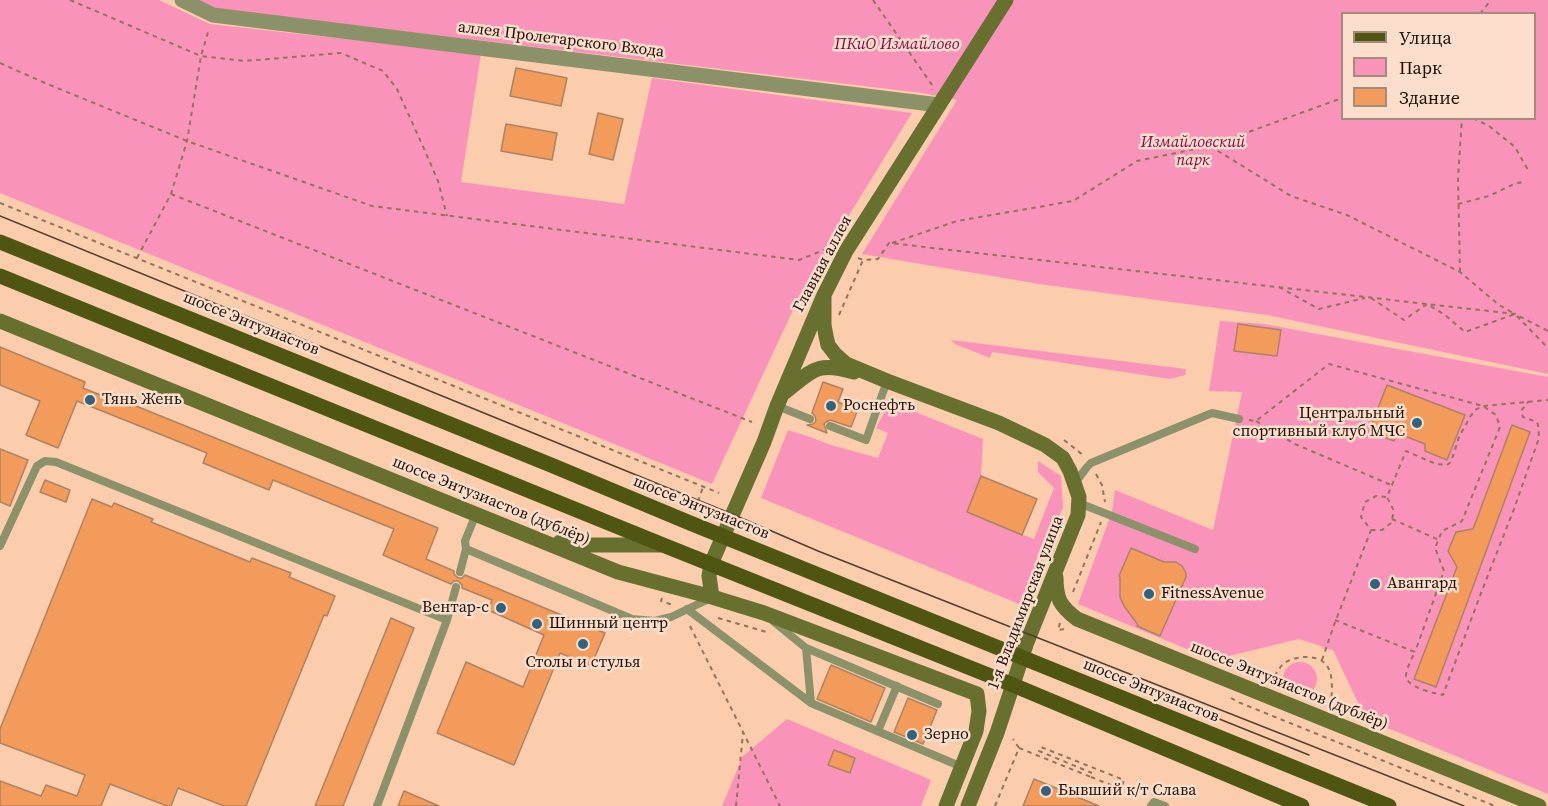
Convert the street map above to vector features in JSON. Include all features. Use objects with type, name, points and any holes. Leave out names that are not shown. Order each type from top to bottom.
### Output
[{"type":"main road","name":"Главная аллея","points":[[711,564],[824,295],[846,251],[936,104],[1006,0]]},
{"type":"main road","name":"шоссе Энтузиастов","points":[[0,242],[1389,806]]},
{"type":"main road","points":[[0,276],[1013,685],[1302,806]]},
{"type":"main road","name":"1-я Владимирская улица","points":[[824,295],[824,325],[828,345],[834,354],[846,364],[999,423],[1045,446],[1063,458],[1079,497],[1078,515],[1021,657],[997,733],[968,806]]},
{"type":"main road","name":"шоссе Энтузиастов (дублёр)","points":[[0,321],[618,572],[764,613],[977,694]]},
{"type":"main road","name":"1-я Владимирская улица","points":[[780,400],[818,368],[840,368],[887,381]]},
{"type":"main road","points":[[536,539],[582,545],[663,545]]},
{"type":"main road","points":[[711,564],[709,576],[712,597]]},
{"type":"main road","name":"шоссе Энтузиастов (дублёр)","points":[[1056,572],[1056,592],[1061,604],[1077,620],[1539,806]]},
{"type":"main road","name":"1-я Владимирская улица","points":[[946,806],[976,731],[979,711],[977,694]]},
{"type":"street","name":"аллея Пролетарского Входа","points":[[182,0],[213,15],[604,67],[936,104]]},
{"type":"lane","points":[[830,426],[866,440],[887,381]]},
{"type":"lane","points":[[780,400],[810,418]]},
{"type":"lane","points":[[1075,483],[1091,463],[1212,413],[1239,419]]},
{"type":"lane","points":[[0,546],[37,466],[45,461],[56,462],[447,620]]},
{"type":"lane","points":[[1079,503],[1195,549]]},
{"type":"lane","points":[[460,572],[466,549],[465,541],[476,514]]},
{"type":"lane","points":[[466,549],[632,619],[655,621],[671,617],[683,609],[712,597]]},
{"type":"lane","points":[[377,806],[447,620],[456,587]]},
{"type":"lane","points":[[683,609],[812,703],[962,767]]},
{"type":"lane","points":[[764,613],[806,648],[938,704]]},
{"type":"lane","points":[[806,648],[812,703]]},
{"type":"lane","points":[[977,694],[984,674]]},
{"type":"lane","points":[[878,731],[897,686]]},
{"type":"lane","points":[[1151,806],[1154,802],[1165,806]]},
{"type":"path","points":[[70,0],[201,56],[244,61],[341,53],[383,72],[397,89],[425,151],[438,181],[447,216]]},
{"type":"path","points":[[873,0],[932,85],[936,104]]},
{"type":"path","points":[[1482,12],[1491,0]]},
{"type":"path","points":[[137,258],[171,194],[187,141],[201,56],[213,15]]},
{"type":"path","points":[[0,63],[187,141],[372,206],[799,260],[836,245]]},
{"type":"path","points":[[855,256],[863,260],[878,259],[889,243],[957,221],[1073,201],[1137,161],[1210,146],[1341,98]]},
{"type":"path","points":[[1460,272],[1458,178],[1462,120]]},
{"type":"path","points":[[1477,120],[1489,126],[1515,147],[1528,170]]},
{"type":"path","points":[[1210,146],[1291,196],[1347,215],[1460,272],[1499,305],[1548,331]]},
{"type":"path","points":[[1458,204],[1489,196],[1523,182]]},
{"type":"path","points":[[171,194],[752,422]]},
{"type":"path","points":[[0,203],[719,493]]},
{"type":"path","points":[[889,243],[1515,314],[1545,345],[1548,345]]},
{"type":"path","points":[[1276,286],[1319,309],[1369,297],[1404,320],[1427,304]]},
{"type":"path","points":[[1427,304],[1445,315],[1465,332],[1515,314]]},
{"type":"path","points":[[1256,421],[1329,364],[1483,406],[1496,415],[1500,427],[1462,521],[1442,531],[1435,548],[1444,571],[1405,677],[1413,686],[1443,695],[1539,438],[1537,422],[1523,417],[1521,411],[1530,401]]},
{"type":"path","points":[[1371,530],[1382,530],[1391,523],[1394,511],[1388,497],[1406,451],[1436,464],[1447,465],[1451,462],[1456,444],[1475,410],[1483,406],[1548,400]]},
{"type":"path","points":[[1239,419],[1256,421],[1295,444],[1392,486]]},
{"type":"path","points":[[694,513],[704,487]]},
{"type":"path","points":[[1371,530],[1361,517],[1365,502],[1376,496],[1388,497]]},
{"type":"path","points":[[1392,519],[1438,540]]},
{"type":"path","points":[[1322,660],[1335,620],[1371,530]]},
{"type":"path","points":[[661,601],[683,609]]},
{"type":"path","points":[[710,616],[776,635]]},
{"type":"path","points":[[687,619],[780,806]]},
{"type":"path","points":[[1335,620],[1415,651]]},
{"type":"path","points":[[1263,685],[1271,682],[1282,665],[1290,660],[1304,657],[1322,660],[1329,668],[1332,681],[1330,715]]},
{"type":"path","points":[[736,806],[743,733]]},
{"type":"path","points":[[1012,740],[1019,748],[1091,777],[1121,789],[1124,780],[1041,747],[1039,751],[1092,773],[1091,777]]},
{"type":"path","points":[[995,806],[1019,748]]},
{"type":"green space","points":[[0,0],[159,0],[210,24],[481,54],[461,182],[624,204],[652,78],[912,113],[800,295],[712,484],[0,193]]},
{"type":"green space","name":"Измайловский парк","points":[[196,0],[1548,0],[1548,374],[1267,315],[1039,284],[862,254],[957,100],[922,93],[216,9]]},
{"type":"green space","name":"Авангард","points":[[1220,321],[1264,324],[1548,377],[1548,794],[1349,712],[1368,712],[1361,709],[1333,650],[1299,639],[1229,656],[1241,669],[1216,661],[1078,604],[1112,512],[1115,490],[1213,530],[1242,392],[1209,391]]},
{"type":"green space","points":[[951,340],[1186,369],[1185,375],[1170,379],[992,352],[990,358],[955,344]]},
{"type":"green space","points":[[890,402],[983,439],[981,476],[967,512],[1034,539],[1054,488],[1038,472],[1038,461],[1061,476],[1063,507],[1024,606],[761,498],[788,430],[878,458],[888,433],[876,428]]},
{"type":"green space","points":[[1300,662],[1312,667],[1317,679],[1312,691],[1300,696],[1288,691],[1283,679],[1288,667]]},
{"type":"green space","points":[[787,719],[931,780],[921,806],[722,806],[743,756]]},
{"type":"building","points":[[516,68],[567,78],[561,106],[510,96]]},
{"type":"building","points":[[598,113],[623,119],[613,160],[589,154]]},
{"type":"building","points":[[506,124],[557,133],[552,160],[501,151]]},
{"type":"building","points":[[1238,324],[1281,330],[1277,356],[1234,351]]},
{"type":"building","points":[[0,347],[85,382],[83,388],[130,407],[131,404],[438,528],[426,559],[454,571],[458,578],[465,575],[605,633],[591,666],[560,653],[514,765],[437,733],[466,662],[523,687],[544,635],[488,610],[492,600],[462,588],[458,581],[451,584],[383,555],[394,529],[273,480],[269,490],[203,463],[207,453],[77,401],[58,448],[26,435],[40,401],[0,385]]},
{"type":"building","name":"Роснефть","points":[[823,382],[843,389],[838,402],[858,409],[851,427],[830,420],[824,424],[827,433],[807,425],[816,421],[812,413]]},
{"type":"building","name":"Центральный спортивный клуб МЧС","points":[[1387,385],[1465,415],[1447,460],[1425,451],[1425,444],[1397,433],[1394,441],[1369,431]]},
{"type":"building","points":[[1512,425],[1530,432],[1436,687],[1414,679],[1457,567],[1448,551],[1456,532],[1473,529]]},
{"type":"building","points":[[0,449],[28,460],[10,506],[0,502]]},
{"type":"building","points":[[981,476],[1037,499],[1022,535],[967,512]]},
{"type":"building","points":[[45,480],[70,490],[66,502],[40,492]]},
{"type":"building","points":[[92,499],[112,507],[114,503],[153,519],[151,522],[250,562],[252,558],[291,573],[289,577],[335,596],[327,616],[324,615],[246,806],[224,806],[178,788],[171,806],[167,806],[110,784],[101,806],[0,806],[0,781],[41,796],[46,785],[77,796],[85,775],[0,743],[0,729]]},
{"type":"building","name":"FitnessAvenue","points":[[1131,548],[1164,562],[1176,562],[1186,573],[1160,636],[1137,626],[1120,597],[1119,576]]},
{"type":"building","points":[[391,618],[414,628],[343,806],[315,806]]},
{"type":"building","points":[[831,665],[885,688],[871,722],[817,699]]},
{"type":"building","points":[[908,698],[937,710],[923,744],[894,732]]},
{"type":"building","points":[[834,750],[855,758],[850,773],[828,765]]},
{"type":"building","name":"Бывший к/т Слава","points":[[1034,779],[1099,806],[1023,806]]},
{"type":"building","points":[[404,791],[439,806],[398,806]]},
{"type":"tram line","points":[[0,216],[818,551],[1464,806]]},
{"type":"tram line","points":[[1142,688],[1309,755]]},
{"type":"place","name":"Тянь Жень","points":[[90,400]]},
{"type":"place","name":"Роснефть","points":[[831,406]]},
{"type":"place","name":"Центральный спортивный клуб МЧС","points":[[1417,423]]},
{"type":"place","name":"Авангард","points":[[1375,584]]},
{"type":"place","name":"FitnessAvenue","points":[[1149,594]]},
{"type":"place","name":"Вентар-с","points":[[501,608]]},
{"type":"place","name":"Шинный центр","points":[[537,624]]},
{"type":"place","name":"Столы и стулья","points":[[583,644]]},
{"type":"place","name":"Зерно","points":[[912,735]]},
{"type":"place","name":"Бывший к/т Слава","points":[[1046,791]]},
{"type":"park label","name":"ПКиО Измайлово","points":[[897,45]]}]
